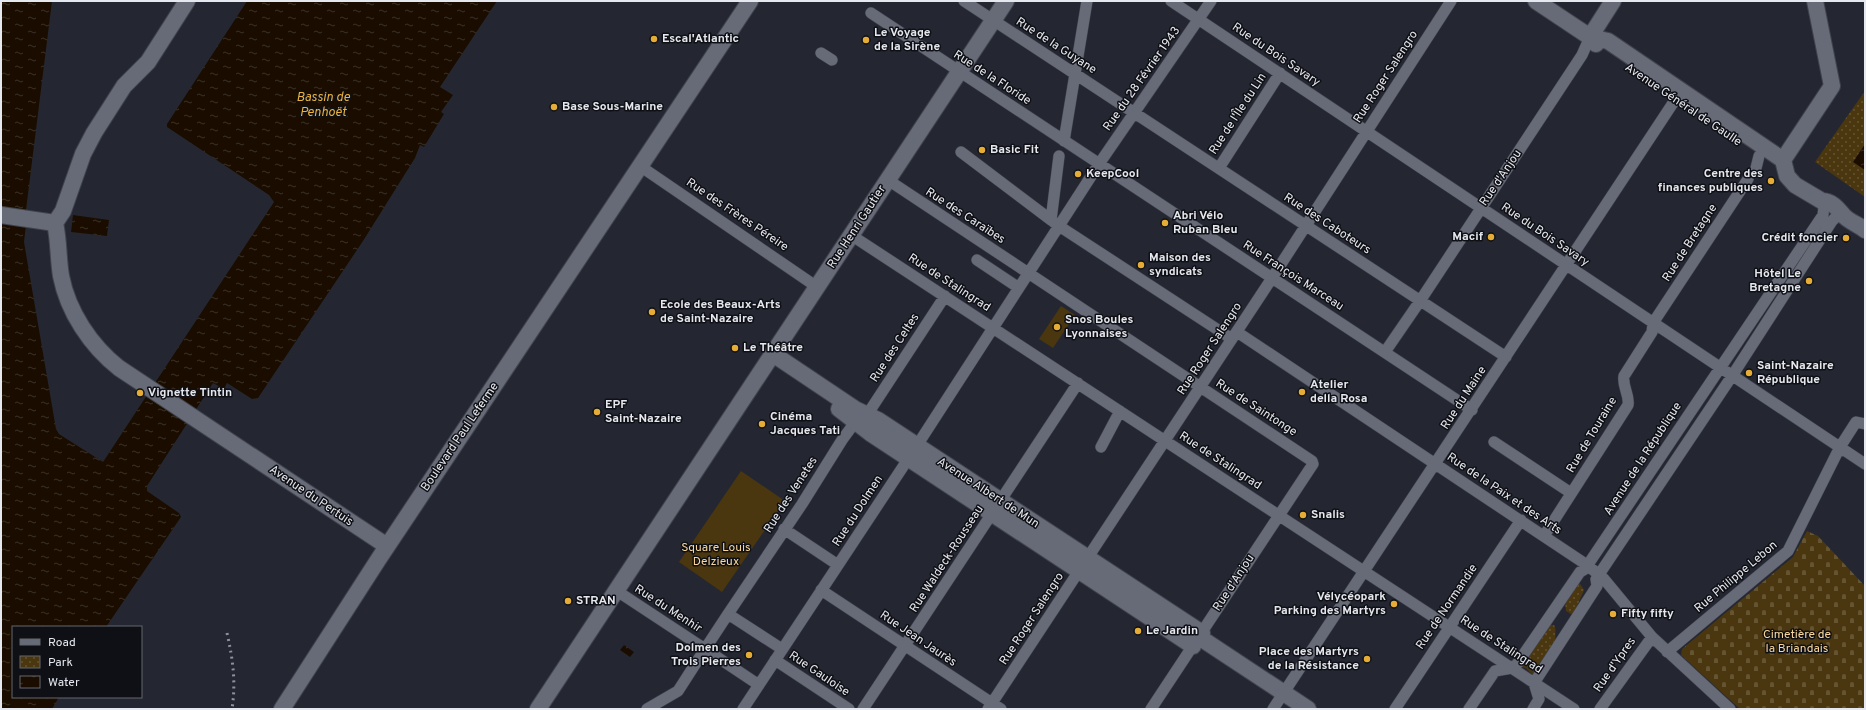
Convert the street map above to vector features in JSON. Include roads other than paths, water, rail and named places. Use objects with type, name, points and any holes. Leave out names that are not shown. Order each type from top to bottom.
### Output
[{"type":"street","points":[[1,215],[55,223],[63,211],[83,154],[91,138],[124,86],[148,62],[187,1]]},
{"type":"street","name":"Boulevard Paul Leferme","points":[[282,709],[387,546],[750,1]]},
{"type":"street","name":"Rue de la Guyane","points":[[964,1],[1134,113]]},
{"type":"street","name":"Rue Henri Gautier","points":[[538,709],[852,235],[920,127],[959,72],[1006,1]]},
{"type":"street","points":[[1064,141],[1087,1]]},
{"type":"street","name":"Rue du Bois Savary","points":[[1171,1],[1865,464]]},
{"type":"street","name":"Rue du 28 Février 1943","points":[[1055,223],[1097,168],[1211,1]]},
{"type":"street","name":"Rue Roger Salengro","points":[[994,707],[1084,564],[1306,226],[1451,1]]},
{"type":"street","name":"Avenue Général de Gaulle","points":[[1536,1],[1590,37],[1602,51],[1675,100],[1758,162],[1783,160]]},
{"type":"street","name":"Rue d'Anjou","points":[[1383,351],[1386,350],[1417,299],[1481,208],[1581,57],[1590,37],[1613,1]]},
{"type":"street","points":[[1815,1],[1832,86],[1783,160],[1787,176],[1796,185],[1823,204],[1827,201],[1841,211],[1841,215],[1865,230]]},
{"type":"street","name":"Rue de la Floride","points":[[871,14],[1064,141],[1097,168]]},
{"type":"street","name":"Avenue Général de Gaulle","points":[[1590,37],[1608,41],[1783,160]]},
{"type":"street","points":[[821,53],[832,60]]},
{"type":"street","name":"Rue de l'Île du Lin","points":[[1219,168],[1280,73]]},
{"type":"street","name":"Rue du Maine","points":[[1273,709],[1472,410],[1675,100]]},
{"type":"street","name":"Rue des Caboteurs","points":[[1134,113],[1506,357]]},
{"type":"street","name":"Rue de la Paix et des Arts","points":[[961,152],[1055,223],[1436,464],[1588,565],[1599,574],[1652,637],[1730,709]]},
{"type":"street","points":[[1055,223],[1059,156]]},
{"type":"street","name":"Rue des Frères Péreire","points":[[640,166],[817,287]]},
{"type":"street","name":"Rue François Marceau","points":[[1097,168],[1272,278],[1472,410]]},
{"type":"street","name":"Rue de Bretagne","points":[[1653,323],[1748,179]]},
{"type":"street","name":"Rue des Caraïbes","points":[[888,180],[1030,271]]},
{"type":"street","name":"Avenue de la République","points":[[1512,668],[1517,664],[1580,572],[1588,565],[1719,367],[1823,215],[1823,204]]},
{"type":"street","points":[[1533,709],[1539,699],[1534,682],[1597,586],[1596,579],[1599,574],[1732,376],[1832,221],[1841,215]]},
{"type":"street","name":"Avenue du Pertuis","points":[[55,223],[62,278],[71,306],[82,327],[94,345],[105,357],[387,546]]},
{"type":"street","name":"Rue du Dolmen","points":[[743,709],[994,328],[1030,271],[1055,223]]},
{"type":"street","name":"Rue de Stalingrad","points":[[852,235],[1574,709]]},
{"type":"street","points":[[977,260],[1019,288]]},
{"type":"street","name":"Rue de Saintonge","points":[[1030,271],[1308,458]]},
{"type":"street","name":"Rue des Celtes","points":[[862,418],[945,296]]},
{"type":"street","name":"Rue de Touraine","points":[[1544,536],[1628,405],[1628,395],[1623,382],[1624,376],[1652,332],[1653,323]]},
{"type":"street","name":"Avenue Albert de Mun","points":[[770,358],[850,416],[862,418],[1198,639],[1308,709]]},
{"type":"street","name":"Rue Waldeck-Rousseau","points":[[863,709],[1078,383]]},
{"type":"street","points":[[1101,447],[1120,411]]},
{"type":"street","name":"Rue des Venetes","points":[[646,709],[678,691],[784,529],[862,418]]},
{"type":"street","name":"Rue Philippe Lebon","points":[[1667,652],[1788,551],[1840,447],[1856,422],[1865,424]]},
{"type":"street","points":[[1494,442],[1571,493]]},
{"type":"street","name":"Rue d'Anjou","points":[[1151,709],[1198,639],[1276,513],[1313,464],[1308,458]]},
{"type":"street","name":"Rue de Normandie","points":[[1395,709],[1521,520]]},
{"type":"street","points":[[784,529],[838,565]]},
{"type":"street","name":"Rue Jean Jaurès","points":[[821,590],[994,707]]},
{"type":"street","name":"Rue du Menhir","points":[[617,591],[759,685]]},
{"type":"street","points":[[728,614],[782,649]]},
{"type":"street","name":"Rue d'Ypres","points":[[1600,709],[1652,637]]},
{"type":"street","name":"Rue Gauloise","points":[[775,660],[849,709]]},
{"type":"street","points":[[1469,709],[1495,670],[1512,668]]},
{"type":"water","points":[[1,1],[52,1],[26,210],[1,207]]},
{"type":"water","name":"Bassin de Penhoët","points":[[247,1],[497,1],[440,87],[453,95],[441,112],[444,114],[424,147],[420,145],[415,158],[363,241],[258,398],[252,399],[227,383],[224,389],[213,383],[147,486],[147,491],[179,513],[181,517],[107,626],[12,626],[12,698],[58,698],[52,709],[1,709],[1,222],[26,225],[24,242],[56,429],[59,434],[103,462],[274,202],[269,195],[167,127],[167,124]]},
{"type":"water","points":[[1865,144],[1865,170],[1853,162]]},
{"type":"water","points":[[73,215],[109,220],[107,236],[71,232]]},
{"type":"water","points":[[624,645],[634,652],[630,657],[620,650]]},
{"type":"railway","points":[[227,633],[233,671],[234,690],[232,709]]},
{"type":"place","name":"Escal'Atlantic","points":[[654,39]]},
{"type":"place","name":"Le Voyage de la Sirène","points":[[866,40]]},
{"type":"place","name":"Base Sous-Marine","points":[[554,107]]},
{"type":"place","name":"Basic Fit","points":[[982,150]]},
{"type":"place","name":"KeepCool","points":[[1078,174]]},
{"type":"place","name":"Centre des finances publiques","points":[[1771,181]]},
{"type":"place","name":"Abri Vélo Ruban Bleu","points":[[1165,223]]},
{"type":"place","name":"Macif","points":[[1491,237]]},
{"type":"place","name":"Crédit foncier","points":[[1846,238]]},
{"type":"place","name":"Maison des syndicats","points":[[1141,265]]},
{"type":"place","name":"Hôtel Le Bretagne","points":[[1809,281]]},
{"type":"place","name":"Ecole des Beaux-Arts de Saint-Nazaire","points":[[652,312]]},
{"type":"place","name":"Snos Boules Lyonnaises","points":[[1057,327]]},
{"type":"place","name":"Le Théâtre","points":[[735,348]]},
{"type":"place","name":"Saint-Nazaire République","points":[[1749,373]]},
{"type":"place","name":"Atelier della Rosa","points":[[1302,392]]},
{"type":"place","name":"Vignette Tintin","points":[[140,393]]},
{"type":"place","name":"EPF Saint-Nazaire","points":[[597,412]]},
{"type":"place","name":"Cinéma Jacques Tati","points":[[762,424]]},
{"type":"place","name":"Snalis","points":[[1303,515]]},
{"type":"place","name":"STRAN","points":[[568,601]]},
{"type":"place","name":"Vélycéopark Parking des Martyrs","points":[[1394,604]]},
{"type":"place","name":"Fifty fifty","points":[[1613,614]]},
{"type":"place","name":"Le Jardin","points":[[1138,631]]},
{"type":"place","name":"Dolmen des Trois Pierres","points":[[749,655]]},
{"type":"place","name":"Place des Martyrs de la Résistance","points":[[1367,659]]},
{"type":"park label","name":"Square Louis Delzieux","points":[[716,555]]},
{"type":"park label","name":"Cimetière de la Briandais","points":[[1797,642]]}]
